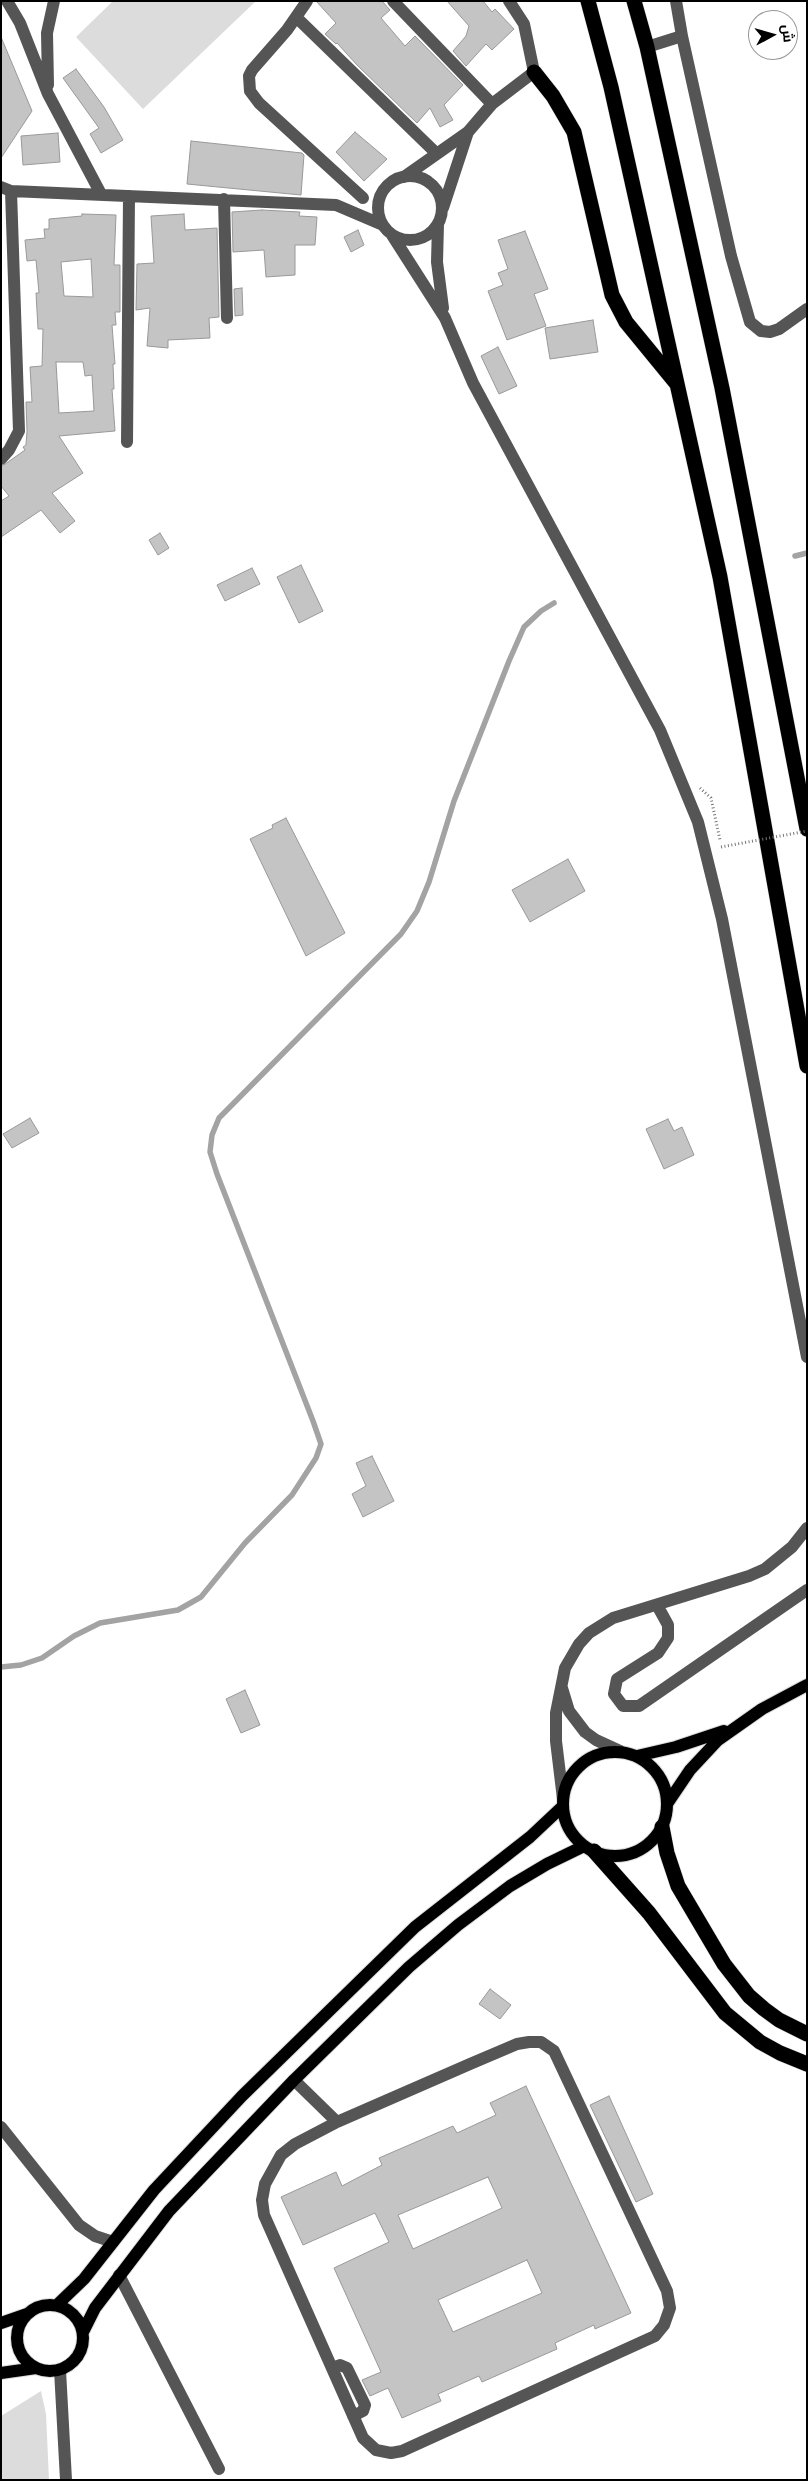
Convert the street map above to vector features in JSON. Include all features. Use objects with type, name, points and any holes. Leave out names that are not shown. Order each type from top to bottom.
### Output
[{"type":"highway","points":[[588,1],[611,87],[720,577],[807,1066]]},
{"type":"highway","points":[[634,1],[647,47],[722,388],[807,830]]},
{"type":"highway","points":[[534,72],[553,96],[574,132],[612,295],[626,322],[678,385]]},
{"type":"highway","points":[[662,1827],[666,1853],[678,1886],[736,1981],[764,2009],[779,2020],[807,2034]]},
{"type":"highway","points":[[589,1849],[649,1913],[725,2013],[760,2042],[807,2064]]},
{"type":"main road","points":[[637,1756],[696,1741],[733,1727],[807,1685]]},
{"type":"main road","points":[[667,1804],[703,1754],[733,1727]]},
{"type":"main road","points":[[620,1752],[637,1756],[649,1764],[659,1776],[666,1794],[667,1804],[662,1827],[648,1844],[627,1854],[605,1855],[589,1849],[569,1828],[563,1802],[569,1779],[582,1763],[599,1754],[620,1752]]},
{"type":"main road","points":[[57,2305],[84,2280],[154,2190],[212,2126],[391,1949],[441,1905],[530,1837],[563,1802]]},
{"type":"main road","points":[[1,2374],[36,2368],[52,2371],[60,2370],[67,2366],[82,2348],[83,2332],[95,2308],[169,2212],[294,2080],[409,1967],[458,1925],[528,1875],[589,1849]]},
{"type":"main road","points":[[1,2323],[27,2314],[41,2306],[57,2305],[77,2317],[83,2332]]},
{"type":"main road","points":[[27,2314],[19,2327],[18,2343],[24,2358],[36,2368]]},
{"type":"street","points":[[7,1],[20,23],[48,94],[101,194]]},
{"type":"street","points":[[48,94],[47,34],[54,1]]},
{"type":"street","points":[[307,1],[297,18],[252,70],[249,76],[250,91],[259,102],[363,198]]},
{"type":"street","points":[[393,1],[492,104]]},
{"type":"street","points":[[509,1],[524,24],[534,72],[492,104],[468,132],[404,177],[388,185],[379,203],[379,214],[445,318],[473,383],[660,730],[698,822],[722,919],[807,1357]]},
{"type":"street","points":[[676,1],[682,36],[731,256],[750,322],[761,331],[770,332],[779,329],[807,309]]},
{"type":"street","points":[[297,18],[436,153]]},
{"type":"street","points":[[647,47],[682,36]]},
{"type":"street","points":[[445,318],[438,272],[438,224],[468,132]]},
{"type":"street","points":[[404,177],[416,176],[427,181],[436,189],[441,199],[442,211]]},
{"type":"street","points":[[1,459],[9,450],[18,431],[6,189],[336,205],[383,192]]},
{"type":"street","points":[[127,442],[129,196]]},
{"type":"street","points":[[224,199],[227,318]]},
{"type":"street","points":[[336,205],[388,230],[402,239],[417,239],[431,232],[438,224]]},
{"type":"street","points":[[563,1802],[555,1727],[561,1685],[572,1656],[589,1633],[613,1618],[749,1576],[765,1569],[792,1547],[807,1528]]},
{"type":"street","points":[[657,1605],[668,1625],[668,1638],[663,1649],[658,1653],[617,1678],[614,1694],[624,1706],[639,1706],[807,1590]]},
{"type":"street","points":[[561,1685],[569,1711],[585,1732],[620,1752]]},
{"type":"street","points":[[542,2042],[554,2051],[667,2291],[670,2308],[664,2325],[655,2336],[402,2451],[391,2454],[376,2450],[363,2438],[264,2215],[262,2200],[265,2184],[281,2155],[295,2144],[336,2122],[517,2044],[542,2042]]},
{"type":"street","points":[[294,2080],[336,2122]]},
{"type":"street","points":[[1,2127],[79,2225],[95,2236],[113,2242]]},
{"type":"street","points":[[119,2275],[219,2469]]},
{"type":"street","points":[[60,2370],[66,2480]]},
{"type":"path","points":[[712,804],[721,847],[807,830]]},
{"type":"shaded area","points":[[113,1],[256,1],[143,109],[76,37]]},
{"type":"shaded area","points":[[41,2391],[46,2414],[49,2480],[1,2480],[1,2416]]},
{"type":"building","points":[[316,1],[382,1],[390,10],[381,18],[405,46],[415,36],[463,85],[444,105],[453,120],[440,127],[430,108],[417,123],[337,43],[325,34],[336,23]]},
{"type":"building","points":[[447,1],[483,1],[492,12],[495,9],[514,29],[492,50],[486,44],[466,66],[453,51],[466,36],[469,26]]},
{"type":"building","points":[[1,37],[32,111],[1,158]]},
{"type":"building","points":[[76,69],[104,107],[123,140],[101,153],[90,134],[99,128],[63,78]]},
{"type":"building","points":[[355,132],[387,159],[364,181],[336,152]]},
{"type":"building","points":[[58,133],[60,162],[23,165],[21,136]]},
{"type":"building","points":[[191,141],[302,153],[304,155],[301,195],[187,184]]},
{"type":"building","points":[[262,210],[300,212],[299,216],[317,217],[315,245],[295,245],[295,275],[266,277],[264,250],[233,252],[232,212]]},
{"type":"building","points":[[82,214],[116,215],[114,265],[120,265],[120,312],[115,312],[116,325],[112,325],[115,364],[113,364],[114,389],[112,389],[115,431],[59,436],[83,473],[52,493],[75,521],[60,533],[41,510],[1,537],[1,501],[9,496],[1,486],[1,467],[25,450],[23,447],[26,445],[27,431],[26,402],[32,402],[30,367],[42,366],[43,329],[38,329],[36,293],[39,293],[36,260],[27,261],[25,240],[45,238],[44,229],[49,229],[49,219],[82,216]],"holes":[[[91,259],[93,297],[64,296],[61,262]],[[56,362],[83,362],[85,376],[92,375],[94,411],[59,413]]]},
{"type":"building","points":[[184,214],[185,230],[217,228],[219,317],[209,318],[210,338],[168,340],[168,348],[147,346],[150,308],[136,310],[137,264],[154,263],[151,216]]},
{"type":"building","points":[[358,230],[364,245],[351,252],[344,237]]},
{"type":"building","points":[[525,231],[548,289],[534,294],[546,326],[507,340],[488,291],[503,285],[498,273],[508,269],[498,240]]},
{"type":"building","points":[[242,288],[243,315],[235,316],[234,289]]},
{"type":"building","points":[[593,320],[598,352],[550,359],[545,328]]},
{"type":"building","points":[[498,347],[517,386],[499,394],[481,356]]},
{"type":"building","points":[[160,533],[169,548],[158,555],[149,540]]},
{"type":"building","points":[[301,565],[323,611],[299,623],[277,577]]},
{"type":"building","points":[[252,568],[260,584],[225,601],[217,585]]},
{"type":"building","points":[[286,818],[345,933],[306,956],[250,839],[273,828],[272,825]]},
{"type":"building","points":[[568,859],[585,891],[530,922],[512,890]]},
{"type":"building","points":[[30,1118],[39,1133],[12,1148],[3,1134]]},
{"type":"building","points":[[668,1119],[674,1131],[682,1127],[694,1155],[664,1169],[646,1129]]},
{"type":"building","points":[[372,1456],[394,1501],[363,1517],[352,1494],[366,1486],[356,1463]]},
{"type":"building","points":[[245,1690],[260,1725],[241,1733],[226,1699]]},
{"type":"building","points":[[490,1989],[511,2005],[500,2019],[479,2004]]},
{"type":"building","points":[[526,2086],[631,2313],[595,2329],[594,2325],[555,2343],[557,2349],[482,2382],[479,2376],[438,2394],[441,2401],[402,2418],[388,2388],[370,2396],[362,2380],[381,2372],[334,2268],[389,2242],[375,2213],[303,2245],[281,2197],[336,2172],[342,2186],[382,2165],[379,2158],[453,2126],[457,2133],[496,2115],[490,2103]],"holes":[[[488,2177],[502,2208],[413,2249],[398,2215]],[[527,2260],[542,2293],[453,2332],[438,2300]]]},
{"type":"building","points":[[609,2096],[653,2194],[636,2202],[590,2105]]},
{"type":"waterway","points":[[795,556],[807,553]]},
{"type":"waterway","points":[[1,1667],[21,1665],[42,1658],[74,1636],[100,1623],[178,1610],[201,1597],[245,1543],[292,1495],[316,1458],[321,1444],[217,1174],[210,1152],[212,1135],[219,1118],[401,934],[417,911],[429,882],[454,801],[524,627],[541,611],[554,603]]}]
